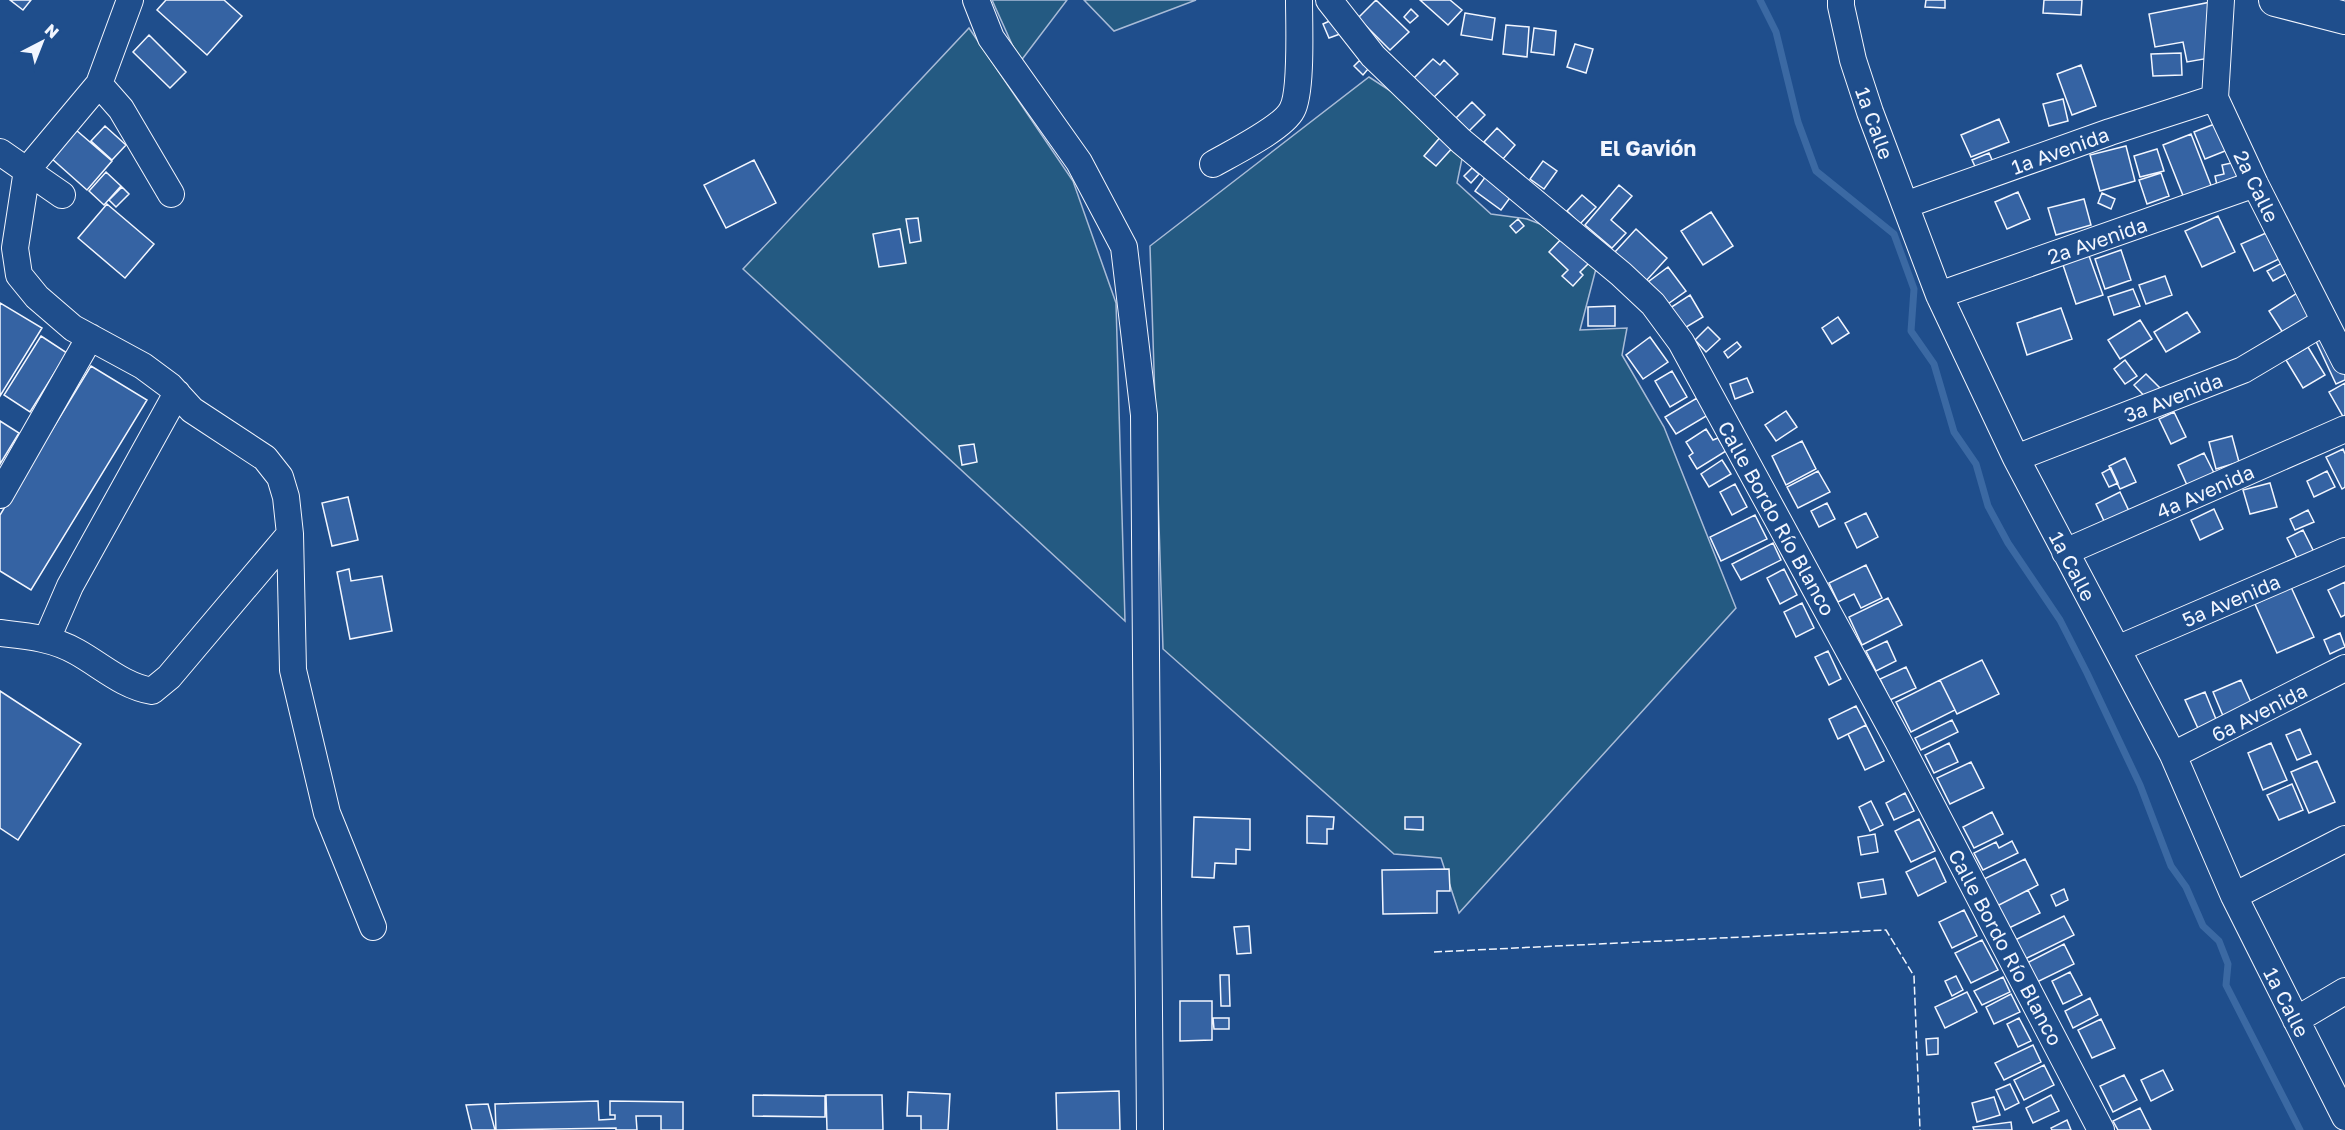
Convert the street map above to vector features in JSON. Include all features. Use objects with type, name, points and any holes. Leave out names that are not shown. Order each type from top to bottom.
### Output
[{"type":"main road","points":[[2275,0],[2342,21]]},
{"type":"street","points":[[130,0],[99,84],[27,170],[15,248],[19,275],[37,297],[73,328],[143,366],[177,393],[192,410],[265,458],[280,477],[286,497],[290,534],[293,670],[327,813],[373,927]]},
{"type":"street","points":[[976,0],[991,38],[1079,162],[1125,247],[1144,414],[1150,1130]]},
{"type":"street","points":[[1213,164],[1277,126],[1292,111],[1296,99],[1298,74],[1299,0]]},
{"type":"street","name":"Calle Bordo Río Blanco","points":[[1329,0],[1373,56],[1461,141],[1621,274],[1653,304],[1681,342],[1898,741],[2101,1130]]},
{"type":"street","name":"1a Calle","points":[[1841,0],[1840,6],[1853,60],[1939,296],[2016,458],[2173,755],[2234,896],[2345,1117]]},
{"type":"street","name":"2a Calle","points":[[2221,0],[2215,98],[2255,184],[2345,361]]},
{"type":"street","points":[[99,84],[121,110],[171,194]]},
{"type":"street","name":"1a Avenida","points":[[1905,205],[2110,132],[2215,98]]},
{"type":"street","points":[[0,152],[62,195]]},
{"type":"street","name":"2a Avenida","points":[[1939,296],[2255,184]]},
{"type":"street","name":"3a Avenida","points":[[2016,458],[2243,370],[2324,322]]},
{"type":"street","points":[[0,495],[90,337]]},
{"type":"street","points":[[47,639],[69,586],[177,393]]},
{"type":"street","name":"4a Avenida","points":[[2066,552],[2345,429]]},
{"type":"street","points":[[0,633],[47,639],[76,651],[136,688],[152,691],[168,677],[290,534]]},
{"type":"street","name":"5a Avenida","points":[[2117,649],[2345,551]]},
{"type":"street","name":"6a Avenida","points":[[2173,755],[2345,668]]},
{"type":"street","points":[[2234,896],[2345,839]]},
{"type":"street","points":[[2296,1020],[2345,991]]},
{"type":"shaded area","points":[[992,0],[1067,0],[1020,62]]},
{"type":"shaded area","points":[[1084,0],[1196,0],[1114,31]]},
{"type":"shaded area","points":[[969,28],[1073,181],[1116,303],[1125,621],[743,269]]},
{"type":"shaded area","points":[[1369,77],[1420,110],[1464,149],[1457,183],[1491,214],[1527,219],[1561,232],[1598,261],[1580,330],[1627,328],[1622,355],[1664,427],[1736,608],[1459,913],[1441,858],[1394,854],[1163,649],[1150,246]]},
{"type":"building","points":[[10,0],[31,0],[23,10]]},
{"type":"building","points":[[166,0],[224,0],[242,16],[207,55],[157,10]]},
{"type":"building","points":[[1376,0],[1409,32],[1390,50],[1358,18]]},
{"type":"building","points":[[1420,0],[1450,0],[1462,10],[1448,25]]},
{"type":"building","points":[[1926,0],[1945,0],[1945,8],[1925,7]]},
{"type":"building","points":[[2044,0],[2082,0],[2081,15],[2043,13]]},
{"type":"building","points":[[2211,2],[2221,56],[2187,62],[2183,42],[2155,47],[2149,14]]},
{"type":"building","points":[[1411,9],[1418,16],[1410,23],[1404,17]]},
{"type":"building","points":[[1465,13],[1495,18],[1492,40],[1461,35]]},
{"type":"building","points":[[1334,19],[1340,34],[1329,38],[1323,24]]},
{"type":"building","points":[[1506,25],[1529,27],[1527,57],[1503,54]]},
{"type":"building","points":[[1534,28],[1556,31],[1554,55],[1531,52]]},
{"type":"building","points":[[149,35],[186,72],[170,88],[133,52]]},
{"type":"building","points":[[1575,44],[1593,49],[1586,73],[1567,67]]},
{"type":"building","points":[[2181,53],[2182,75],[2153,76],[2151,54]]},
{"type":"building","points":[[1433,59],[1440,65],[1444,60],[1458,74],[1432,99],[1412,80]]},
{"type":"building","points":[[1360,60],[1368,69],[1363,75],[1354,66]]},
{"type":"building","points":[[2081,65],[2096,106],[2072,115],[2057,74]]},
{"type":"building","points":[[2063,99],[2068,121],[2049,126],[2043,104]]},
{"type":"building","points":[[1472,102],[1485,115],[1469,131],[1456,118]]},
{"type":"building","points":[[2235,116],[2245,143],[2205,159],[2194,132]]},
{"type":"building","points":[[1999,119],[2009,142],[1971,157],[1961,135]]},
{"type":"building","points":[[105,126],[126,145],[112,160],[91,141]]},
{"type":"building","points":[[1497,128],[1515,145],[1503,159],[1484,142]]},
{"type":"building","points":[[76,130],[112,161],[87,190],[51,158]]},
{"type":"building","points":[[1443,134],[1455,145],[1436,166],[1424,156]]},
{"type":"building","points":[[2191,134],[2214,193],[2186,203],[2163,145]]},
{"type":"building","points":[[2126,146],[2135,181],[2100,191],[2090,155]]},
{"type":"building","points":[[2157,149],[2164,171],[2140,177],[2134,156]]},
{"type":"building","points":[[1989,153],[2001,180],[1985,188],[1972,160]]},
{"type":"building","points":[[754,160],[776,203],[726,228],[704,185]]},
{"type":"building","points":[[1543,161],[1557,171],[1544,189],[1530,179]]},
{"type":"building","points":[[2241,161],[2246,185],[2218,190],[2215,176],[2224,174],[2222,165]]},
{"type":"building","points":[[1472,168],[1479,174],[1471,183],[1464,176]]},
{"type":"building","points":[[106,172],[121,186],[104,205],[89,191]]},
{"type":"building","points":[[2161,173],[2169,196],[2147,204],[2139,180]]},
{"type":"building","points":[[1486,176],[1512,195],[1501,210],[1475,191]]},
{"type":"building","points":[[1619,185],[1632,196],[1611,220],[1626,233],[1612,248],[1585,225]]},
{"type":"building","points":[[122,187],[129,194],[116,207],[109,200]]},
{"type":"building","points":[[2018,192],[2030,219],[2007,229],[1995,202]]},
{"type":"building","points":[[2102,193],[2115,199],[2111,209],[2098,203]]},
{"type":"building","points":[[1582,195],[1596,207],[1580,224],[1567,211]]},
{"type":"building","points":[[2084,199],[2091,225],[2056,235],[2048,208]]},
{"type":"building","points":[[107,204],[154,244],[125,278],[78,238]]},
{"type":"building","points":[[1711,212],[1733,246],[1703,265],[1681,231]]},
{"type":"building","points":[[2218,216],[2235,252],[2202,267],[2185,231]]},
{"type":"building","points":[[918,218],[921,241],[910,243],[906,219]]},
{"type":"building","points":[[1518,219],[1524,226],[1516,233],[1510,226]]},
{"type":"building","points":[[900,229],[906,263],[879,267],[873,234]]},
{"type":"building","points":[[1636,229],[1667,258],[1645,282],[1614,253]]},
{"type":"building","points":[[2266,233],[2279,259],[2254,271],[2241,244]]},
{"type":"building","points":[[1563,237],[1590,262],[1580,272],[1583,275],[1573,286],[1562,276],[1568,270],[1549,252]]},
{"type":"building","points":[[2121,250],[2131,280],[2105,289],[2095,259]]},
{"type":"building","points":[[2088,253],[2103,295],[2076,304],[2062,262]]},
{"type":"building","points":[[2295,256],[2300,266],[2273,281],[2267,271]]},
{"type":"building","points":[[1668,267],[1686,291],[1665,306],[1648,282]]},
{"type":"building","points":[[2165,276],[2172,295],[2146,304],[2139,285]]},
{"type":"building","points":[[2308,286],[2324,311],[2285,336],[2269,311]]},
{"type":"building","points":[[2133,289],[2140,306],[2114,315],[2108,297]]},
{"type":"building","points":[[1690,295],[1703,317],[1683,329],[1670,308]]},
{"type":"building","points":[[0,303],[42,328],[0,396]]},
{"type":"building","points":[[1615,306],[1615,326],[1588,326],[1588,307]]},
{"type":"building","points":[[2061,308],[2072,339],[2027,355],[2017,323]]},
{"type":"building","points":[[2187,312],[2200,332],[2166,352],[2154,332]]},
{"type":"building","points":[[1838,317],[1849,333],[1832,344],[1822,328]]},
{"type":"building","points":[[2140,320],[2152,339],[2120,359],[2108,340]]},
{"type":"building","points":[[1708,327],[1720,339],[1706,352],[1695,340]]},
{"type":"building","points":[[2313,335],[2345,348],[2345,380],[2336,384]]},
{"type":"building","points":[[41,336],[67,353],[30,412],[4,395]]},
{"type":"building","points":[[1650,337],[1668,362],[1643,379],[1626,355]]},
{"type":"building","points":[[1737,342],[1741,347],[1728,358],[1724,352]]},
{"type":"building","points":[[2308,347],[2325,375],[2303,388],[2286,360]]},
{"type":"building","points":[[2125,360],[2137,376],[2125,384],[2114,369]]},
{"type":"building","points":[[91,366],[147,400],[31,590],[0,571],[0,515]]},
{"type":"building","points":[[1672,371],[1687,397],[1670,407],[1655,381]]},
{"type":"building","points":[[2146,374],[2161,389],[2149,401],[2134,385]]},
{"type":"building","points":[[1747,378],[1753,392],[1735,399],[1730,384]]},
{"type":"building","points":[[2345,383],[2345,420],[2329,392]]},
{"type":"building","points":[[1697,398],[1708,415],[1676,434],[1665,417]]},
{"type":"building","points":[[1786,411],[1797,427],[1776,441],[1765,425]]},
{"type":"building","points":[[2174,412],[2186,437],[2171,444],[2159,419]]},
{"type":"building","points":[[0,421],[19,433],[0,464]]},
{"type":"building","points":[[1706,429],[1713,440],[1718,438],[1726,451],[1697,469],[1689,456],[1693,453],[1686,442]]},
{"type":"building","points":[[2232,436],[2239,462],[2216,469],[2209,442]]},
{"type":"building","points":[[1802,441],[1816,469],[1786,485],[1772,456]]},
{"type":"building","points":[[974,444],[977,462],[962,465],[959,446]]},
{"type":"building","points":[[2343,449],[2345,487],[2342,489],[2326,457]]},
{"type":"building","points":[[2204,453],[2218,481],[2191,494],[2178,465]]},
{"type":"building","points":[[2125,458],[2136,482],[2120,489],[2109,466]]},
{"type":"building","points":[[1722,460],[1731,474],[1709,487],[1701,474]]},
{"type":"building","points":[[2111,468],[2118,483],[2109,487],[2102,473]]},
{"type":"building","points":[[1818,471],[1830,492],[1798,508],[1787,487]]},
{"type":"building","points":[[2327,471],[2335,487],[2314,497],[2307,481]]},
{"type":"building","points":[[2270,483],[2277,507],[2250,514],[2243,490]]},
{"type":"building","points":[[1735,484],[1747,507],[1732,515],[1720,492]]},
{"type":"building","points":[[2120,492],[2129,511],[2105,523],[2096,504]]},
{"type":"building","points":[[348,497],[358,540],[332,546],[322,503]]},
{"type":"building","points":[[1827,503],[1835,519],[1819,527],[1811,511]]},
{"type":"building","points":[[2214,509],[2223,529],[2200,540],[2191,520]]},
{"type":"building","points":[[2308,510],[2314,522],[2295,530],[2290,519]]},
{"type":"building","points":[[1866,513],[1878,537],[1857,548],[1845,523]]},
{"type":"building","points":[[1755,515],[1767,539],[1721,561],[1710,537]]},
{"type":"building","points":[[2303,530],[2316,556],[2300,564],[2287,538]]},
{"type":"building","points":[[1773,543],[1781,560],[1741,580],[1732,564]]},
{"type":"building","points":[[1866,565],[1882,598],[1861,608],[1854,594],[1838,602],[1829,583]]},
{"type":"building","points":[[349,569],[351,581],[382,576],[392,631],[350,639],[337,572]]},
{"type":"building","points":[[1784,569],[1797,595],[1780,604],[1767,578]]},
{"type":"building","points":[[2345,582],[2345,615],[2341,617],[2328,590]]},
{"type":"building","points":[[2291,587],[2314,637],[2277,653],[2255,604]]},
{"type":"building","points":[[1888,598],[1902,625],[1862,645],[1849,617]]},
{"type":"building","points":[[1802,603],[1814,628],[1796,637],[1784,612]]},
{"type":"building","points":[[2340,633],[2345,647],[2330,654],[2324,640]]},
{"type":"building","points":[[1887,641],[1896,661],[1876,671],[1866,651]]},
{"type":"building","points":[[1828,651],[1841,679],[1829,685],[1815,657]]},
{"type":"building","points":[[1982,660],[1999,694],[1957,714],[1940,680]]},
{"type":"building","points":[[1906,667],[1916,688],[1890,700],[1880,679]]},
{"type":"building","points":[[1940,680],[1955,710],[1911,732],[1896,702]]},
{"type":"building","points":[[2241,680],[2255,711],[2226,723],[2213,692]]},
{"type":"building","points":[[0,691],[81,744],[18,840],[0,828]]},
{"type":"building","points":[[2205,692],[2220,729],[2202,737],[2185,700]]},
{"type":"building","points":[[1856,706],[1866,725],[1838,739],[1829,719]]},
{"type":"building","points":[[1952,720],[1958,732],[1921,750],[1915,738]]},
{"type":"building","points":[[1866,725],[1884,761],[1865,770],[1848,734]]},
{"type":"building","points":[[2300,729],[2311,754],[2297,760],[2286,735]]},
{"type":"building","points":[[1949,743],[1958,762],[1934,773],[1925,755]]},
{"type":"building","points":[[2271,743],[2287,780],[2263,790],[2248,753]]},
{"type":"building","points":[[2317,761],[2335,802],[2309,813],[2291,772]]},
{"type":"building","points":[[1971,762],[1984,788],[1950,804],[1937,778]]},
{"type":"building","points":[[2292,784],[2303,810],[2279,820],[2267,795]]},
{"type":"building","points":[[1905,793],[1914,811],[1894,820],[1886,803]]},
{"type":"building","points":[[1871,801],[1883,825],[1870,831],[1859,807]]},
{"type":"building","points":[[1992,812],[2003,834],[1974,848],[1963,827]]},
{"type":"building","points":[[1307,816],[1334,817],[1333,829],[1327,829],[1327,844],[1307,843]]},
{"type":"building","points":[[1194,817],[1250,819],[1250,850],[1236,849],[1236,864],[1215,863],[1214,878],[1192,877]]},
{"type":"building","points":[[1405,817],[1423,817],[1423,830],[1405,829]]},
{"type":"building","points":[[1919,819],[1935,851],[1911,862],[1895,831]]},
{"type":"building","points":[[1875,834],[1878,852],[1861,855],[1858,837]]},
{"type":"building","points":[[2012,841],[2018,853],[1983,870],[1974,853],[1996,842],[1999,848]]},
{"type":"building","points":[[1935,858],[1946,882],[1918,896],[1906,872]]},
{"type":"building","points":[[2025,859],[2038,885],[1997,906],[1984,879]]},
{"type":"building","points":[[1449,869],[1450,891],[1437,891],[1437,913],[1383,914],[1382,870]]},
{"type":"building","points":[[1883,879],[1886,894],[1861,898],[1858,883]]},
{"type":"building","points":[[2064,889],[2068,900],[2056,906],[2051,895]]},
{"type":"building","points":[[2028,890],[2040,913],[2009,928],[1997,906]]},
{"type":"building","points":[[1964,910],[1977,936],[1952,948],[1939,922]]},
{"type":"building","points":[[2064,916],[2074,935],[2025,959],[2015,940]]},
{"type":"building","points":[[1249,926],[1251,953],[1237,954],[1234,927]]},
{"type":"building","points":[[1982,940],[1998,970],[1971,983],[1955,953]]},
{"type":"building","points":[[2064,944],[2074,964],[2037,982],[2027,963]]},
{"type":"building","points":[[2070,972],[2082,995],[2063,1004],[2052,981]]},
{"type":"building","points":[[1220,975],[1229,975],[1230,1006],[1221,1006]]},
{"type":"building","points":[[1956,976],[1963,990],[1952,996],[1945,981]]},
{"type":"building","points":[[2003,977],[2010,992],[1982,1005],[1974,991]]},
{"type":"building","points":[[1967,992],[1977,1012],[1945,1028],[1935,1007]]},
{"type":"building","points":[[2011,994],[2020,1012],[1994,1024],[1986,1007]]},
{"type":"building","points":[[2090,998],[2098,1015],[2073,1028],[2065,1011]]},
{"type":"building","points":[[1180,1001],[1212,1001],[1212,1040],[1180,1041]]},
{"type":"building","points":[[1213,1018],[1229,1018],[1229,1029],[1214,1029]]},
{"type":"building","points":[[2019,1018],[2031,1041],[2018,1047],[2007,1024]]},
{"type":"building","points":[[2101,1019],[2115,1048],[2092,1058],[2078,1030]]},
{"type":"building","points":[[1938,1038],[1938,1054],[1927,1055],[1926,1039]]},
{"type":"building","points":[[2033,1045],[2041,1062],[2004,1080],[1995,1063]]},
{"type":"building","points":[[2044,1065],[2054,1085],[2024,1100],[2014,1080]]},
{"type":"building","points":[[2163,1070],[2173,1090],[2151,1101],[2141,1080]]},
{"type":"building","points":[[2124,1075],[2137,1100],[2113,1112],[2100,1086]]},
{"type":"building","points":[[2010,1084],[2019,1103],[2005,1110],[1996,1090]]},
{"type":"building","points":[[1119,1091],[1120,1130],[1057,1130],[1056,1093]]},
{"type":"building","points":[[908,1092],[950,1094],[948,1130],[921,1130],[921,1116],[907,1116]]},
{"type":"building","points":[[753,1095],[825,1096],[825,1117],[753,1116]]},
{"type":"building","points":[[826,1095],[882,1095],[883,1130],[827,1130]]},
{"type":"building","points":[[2051,1095],[2059,1111],[2033,1123],[2026,1108]]},
{"type":"building","points":[[1994,1097],[2000,1115],[1977,1122],[1972,1103]]},
{"type":"building","points":[[598,1101],[599,1120],[615,1119],[615,1115],[610,1115],[610,1101],[683,1102],[683,1130],[661,1130],[661,1116],[636,1116],[637,1130],[616,1130],[616,1128],[496,1130],[495,1104]]},
{"type":"building","points":[[488,1104],[495,1130],[472,1130],[466,1105]]},
{"type":"building","points":[[2140,1108],[2151,1130],[2118,1130],[2113,1121]]},
{"type":"building","points":[[2067,1120],[2071,1130],[2052,1130],[2051,1128]]},
{"type":"building","points":[[2011,1122],[2012,1130],[1974,1130],[1973,1127]]},
{"type":"waterway","points":[[1760,0],[1776,32],[1798,122],[1816,171],[1894,234],[1914,289],[1911,331],[1934,364],[1954,432],[1976,464],[1988,506],[2008,543],[2060,620],[2087,673],[2140,785],[2171,866],[2186,887],[2203,926],[2219,941],[2228,964],[2226,985],[2300,1130]]},
{"type":"fence","points":[[1434,952],[1886,930],[1914,976],[1920,1130]]},
{"type":"district","name":"El Gavión","points":[[1648,148]]}]
